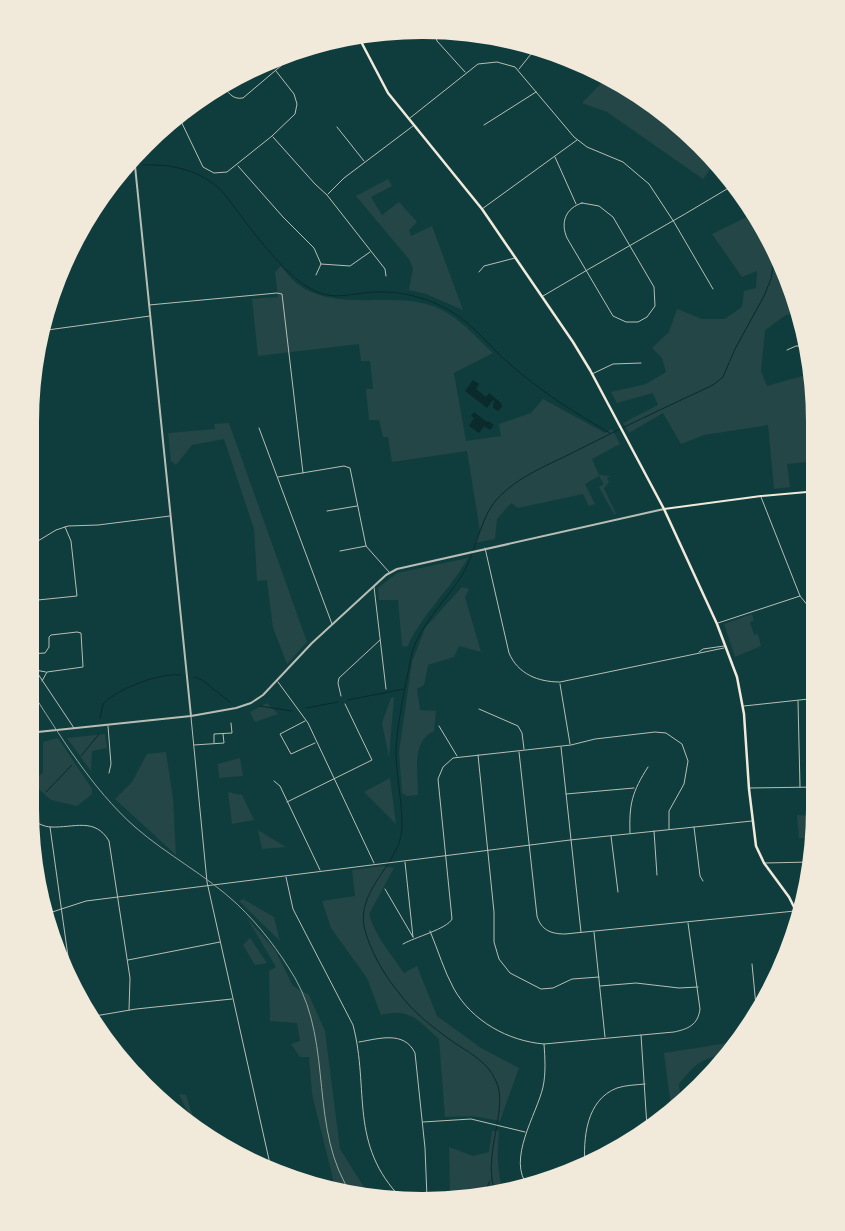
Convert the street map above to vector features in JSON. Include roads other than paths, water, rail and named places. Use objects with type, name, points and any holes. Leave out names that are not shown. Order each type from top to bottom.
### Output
[{"type":"main road","points":[[361,42],[382,84],[413,126],[482,210],[543,297],[592,374],[664,509],[726,646],[744,707],[749,788],[756,846],[764,863],[796,909]]},
{"type":"main road","points":[[664,509],[809,492]]},
{"type":"street","points":[[435,37],[466,72]]},
{"type":"street","points":[[518,69],[533,53]]},
{"type":"street","points":[[226,90],[230,96],[241,98],[287,61]]},
{"type":"street","points":[[409,120],[478,64],[488,62],[508,63],[518,69],[577,140],[587,147],[623,162],[656,191],[713,289]]},
{"type":"street","points":[[181,121],[203,167],[211,172],[221,174],[238,165],[292,119],[296,108],[294,94],[276,71]]},
{"type":"street","points":[[484,125],[537,92]]},
{"type":"street","points":[[327,195],[365,162],[413,126]]},
{"type":"street","points":[[337,127],[365,162]]},
{"type":"street","points":[[272,136],[327,195],[385,269],[386,276]]},
{"type":"street","points":[[482,210],[577,140]]},
{"type":"street","points":[[555,157],[576,204]]},
{"type":"street","points":[[135,165],[208,886],[269,1163]]},
{"type":"street","points":[[238,165],[282,217],[314,248],[321,264],[316,275]]},
{"type":"street","points":[[543,297],[629,245],[674,222],[729,188]]},
{"type":"street","points":[[589,203],[607,212],[629,245],[655,290],[655,306],[648,317],[638,322],[622,321],[610,312],[564,229],[567,213],[576,204],[589,203]]},
{"type":"street","points":[[321,264],[350,266],[370,252]]},
{"type":"street","points":[[479,272],[484,266],[516,257]]},
{"type":"street","points":[[150,305],[277,293],[283,296],[303,473]]},
{"type":"street","points":[[48,330],[151,316]]},
{"type":"street","points":[[788,350],[801,346]]},
{"type":"street","points":[[592,374],[613,364],[641,363]]},
{"type":"street","points":[[259,428],[332,624]]},
{"type":"street","points":[[277,477],[344,466],[350,468],[366,546],[389,573]]},
{"type":"street","points":[[761,496],[800,596],[809,607]]},
{"type":"street","points":[[327,511],[358,506]]},
{"type":"street","points":[[36,732],[190,716],[244,706],[263,696],[312,642],[397,568],[664,509]]},
{"type":"street","points":[[36,542],[64,526],[98,525],[171,516]]},
{"type":"street","points":[[36,601],[77,596],[71,541],[64,526]]},
{"type":"street","points":[[340,551],[366,546]]},
{"type":"street","points":[[483,548],[511,658],[518,667],[532,677],[560,682],[698,652],[703,649],[726,646]]},
{"type":"street","points":[[374,587],[386,689]]},
{"type":"street","points":[[717,624],[800,596]]},
{"type":"street","points":[[36,655],[43,654],[48,649],[51,634],[81,633],[83,667],[47,672],[36,670]]},
{"type":"street","points":[[341,696],[338,683],[342,674],[380,640]]},
{"type":"street","points":[[698,652],[704,654],[726,646]]},
{"type":"street","points":[[36,672],[74,729]]},
{"type":"street","points":[[42,681],[47,672]]},
{"type":"street","points":[[277,681],[306,720],[375,864]]},
{"type":"street","points":[[560,682],[571,745]]},
{"type":"street","points":[[744,707],[771,702],[809,699]]},
{"type":"street","points":[[798,701],[800,787]]},
{"type":"street","points":[[287,802],[372,760],[345,704]]},
{"type":"street","points":[[479,709],[518,726],[522,733],[524,750]]},
{"type":"street","points":[[306,720],[280,734],[290,754],[316,742]]},
{"type":"street","points":[[215,744],[214,734],[232,733],[231,723]]},
{"type":"street","points":[[108,725],[111,764],[109,774]]},
{"type":"street","points":[[439,726],[457,757]]},
{"type":"street","points":[[403,944],[413,938],[446,926],[451,921],[438,779],[443,767],[457,757],[571,745],[595,739],[655,732],[666,733],[679,740],[687,755],[688,767],[682,788],[669,811],[669,829]]},
{"type":"street","points":[[194,745],[224,742],[223,734]]},
{"type":"street","points":[[561,746],[581,932]]},
{"type":"street","points":[[519,751],[528,845],[539,921],[550,932],[565,934],[795,910]]},
{"type":"street","points":[[478,755],[494,912],[494,947],[501,963],[515,976],[536,988],[553,988],[572,980],[599,977]]},
{"type":"street","points":[[630,833],[629,809],[635,788],[648,767]]},
{"type":"street","points":[[274,781],[280,786],[320,871]]},
{"type":"street","points":[[565,794],[629,787],[635,788]]},
{"type":"street","points":[[749,788],[809,787]]},
{"type":"street","points":[[37,821],[50,827],[86,824],[104,833],[112,850],[128,960],[131,985],[129,1010]]},
{"type":"street","points":[[50,912],[86,901],[611,835],[753,821]]},
{"type":"street","points":[[694,826],[700,876],[703,881]]},
{"type":"street","points":[[50,827],[68,961]]},
{"type":"street","points":[[654,831],[657,875]]},
{"type":"street","points":[[611,835],[618,892]]},
{"type":"street","points":[[405,861],[413,938]]},
{"type":"street","points":[[764,863],[804,862]]},
{"type":"street","points":[[286,876],[293,909],[350,1016],[358,1042],[365,1132],[379,1168],[398,1194]]},
{"type":"street","points":[[385,889],[413,938]]},
{"type":"street","points":[[430,931],[453,988],[466,1005],[506,1035],[523,1041],[544,1044],[689,1028],[698,1016],[698,987],[688,922]]},
{"type":"street","points":[[594,931],[605,1038]]},
{"type":"street","points":[[128,960],[220,942]]},
{"type":"street","points":[[752,964],[756,1003]]},
{"type":"street","points":[[600,986],[636,983],[679,988],[698,987]]},
{"type":"street","points":[[96,1016],[129,1010],[232,999]]},
{"type":"street","points":[[641,1034],[647,1123]]},
{"type":"street","points":[[358,1042],[394,1038],[403,1040],[411,1046],[416,1058],[423,1122],[427,1195]]},
{"type":"street","points":[[526,1181],[522,1173],[526,1132],[543,1087],[544,1044]]},
{"type":"street","points":[[137,1068],[139,1068],[145,1074],[150,1083]]},
{"type":"street","points":[[585,1158],[586,1131],[595,1106],[613,1090],[645,1084]]},
{"type":"street","points":[[423,1122],[455,1119],[492,1122],[526,1132]]},
{"type":"waterway","points":[[143,165],[175,167],[195,173],[213,183],[221,190],[281,265],[309,288],[323,294],[336,296],[369,292],[403,294],[429,301],[454,313],[470,325],[505,360],[543,391],[610,433]]},
{"type":"waterway","points":[[494,1188],[491,1167],[492,1151],[500,1106],[496,1081],[482,1062],[449,1039],[404,1000],[378,961],[369,944],[364,926],[363,914],[370,892],[396,851],[402,831],[396,753],[400,715],[412,652],[421,631],[461,577],[488,512],[501,495],[519,480],[541,468],[713,385],[723,377],[735,349],[764,296],[771,279],[774,263]]},
{"type":"waterway","points":[[100,718],[103,704],[128,687],[162,676],[181,675]]},
{"type":"waterway","points":[[194,677],[202,680],[230,702]]},
{"type":"waterway","points":[[348,700],[404,689]]},
{"type":"waterway","points":[[306,708],[338,702]]},
{"type":"waterway","points":[[260,706],[292,711]]},
{"type":"waterway","points":[[81,756],[99,734]]},
{"type":"waterway","points":[[46,792],[72,765]]},
{"type":"waterway","points":[[486,1189],[490,1181]]},
{"type":"railway","points":[[36,698],[90,778],[119,812],[147,837],[237,904],[261,930],[289,968],[307,1004],[319,1059],[330,1143],[339,1170],[348,1187]]}]
